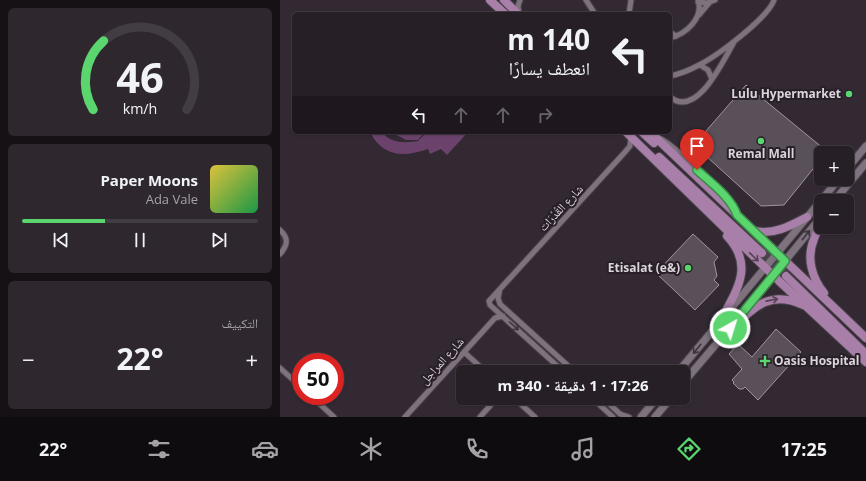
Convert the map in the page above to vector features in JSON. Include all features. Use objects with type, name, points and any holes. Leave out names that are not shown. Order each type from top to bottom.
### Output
[{"type":"main road","points":[[490,0],[503,12]]},
{"type":"main road","points":[[505,1],[517,12]]},
{"type":"main road","points":[[630,134],[764,251],[644,134]]},
{"type":"main road","points":[[630,134],[773,275],[866,362]]},
{"type":"main road","points":[[653,134],[866,338]]},
{"type":"main road","points":[[854,161],[866,146]]},
{"type":"main road","points":[[840,194],[866,163]]},
{"type":"main road","points":[[684,365],[833,186]]},
{"type":"main road","points":[[688,192],[731,240],[740,260],[741,270],[739,287],[720,322]]},
{"type":"main road","points":[[754,231],[765,233],[774,231],[807,217]]},
{"type":"main road","points":[[690,375],[814,226]]},
{"type":"main road","points":[[816,234],[812,243],[810,263],[818,284],[835,308]]},
{"type":"main road","points":[[866,344],[788,274],[866,354]]},
{"type":"main road","points":[[720,340],[752,309],[768,300],[786,299],[794,301],[811,310]]},
{"type":"main road","points":[[643,415],[651,405]]},
{"type":"main road","points":[[655,417],[665,405]]},
{"type":"street","points":[[505,1],[519,0],[519,12]]},
{"type":"street","points":[[586,0],[594,12]]},
{"type":"street","points":[[628,12],[631,0]]},
{"type":"street","points":[[672,75],[700,65],[719,52],[766,14],[774,0]]},
{"type":"street","points":[[697,16],[698,1],[712,1]]},
{"type":"street","points":[[672,37],[688,28],[697,16],[712,1]]},
{"type":"street","points":[[672,33],[676,36]]},
{"type":"street","points":[[672,98],[679,102],[689,102],[700,93],[712,79],[735,40]]},
{"type":"street","points":[[719,52],[725,57]]},
{"type":"street","points":[[700,65],[708,70],[712,79]]},
{"type":"street","name":"شارع القُدْرَات","points":[[490,298],[500,289],[625,152],[630,146],[630,134]]},
{"type":"street","points":[[280,230],[285,236],[287,242],[286,247],[280,254]]},
{"type":"street","points":[[500,289],[499,302],[495,309],[495,318],[503,316]]},
{"type":"street","points":[[556,365],[489,303],[490,298],[499,302],[567,365]]},
{"type":"street","name":"شارع المراجل","points":[[405,417],[495,318]]},
{"type":"street","points":[[464,352],[478,365]]},
{"type":"street","points":[[280,368],[292,379]]},
{"type":"street","points":[[321,405],[334,417]]},
{"type":"street","points":[[480,417],[491,405]]},
{"type":"street","points":[[522,405],[535,417]]},
{"type":"street","points":[[600,405],[607,414],[613,417]]},
{"type":"street","points":[[610,405],[620,414],[629,417]]},
{"type":"street","points":[[632,417],[643,415]]},
{"type":"shaded area","points":[[371,134],[384,134],[394,141],[408,142],[418,141],[425,134],[466,134],[447,155],[441,149],[430,154],[428,149],[403,154],[395,153],[381,147]]},
{"type":"shaded area","points":[[395,134],[423,134],[418,140],[406,140]]},
{"type":"building","name":"Remal Mall","points":[[746,85],[820,146],[814,146],[814,168],[784,205],[761,206],[706,156],[706,131]]},
{"type":"building","name":"Etisalat (e&)","points":[[693,234],[718,257],[714,262],[717,276],[714,280],[719,285],[695,310],[656,273]]},
{"type":"building","name":"Oasis Hospital","points":[[776,329],[801,352],[758,400],[745,387],[743,389],[739,389],[733,383],[734,382],[732,380],[742,369],[729,354],[738,344],[752,357]]},
{"type":"tunnel","points":[[766,249],[789,271]]},
{"type":"tunnel","points":[[762,253],[786,276]]},
{"type":"place","name":"Lulu Hypermarket","points":[[849,94]]},
{"type":"place","name":"Remal Mall","points":[[761,141]]},
{"type":"place","name":"Etisalat (e&)","points":[[688,268]]},
{"type":"place","name":"Oasis Hospital","points":[[765,361]]},
{"type":"route","points":[[697,170],[729,200],[737,215],[785,261],[730,328]]}]
